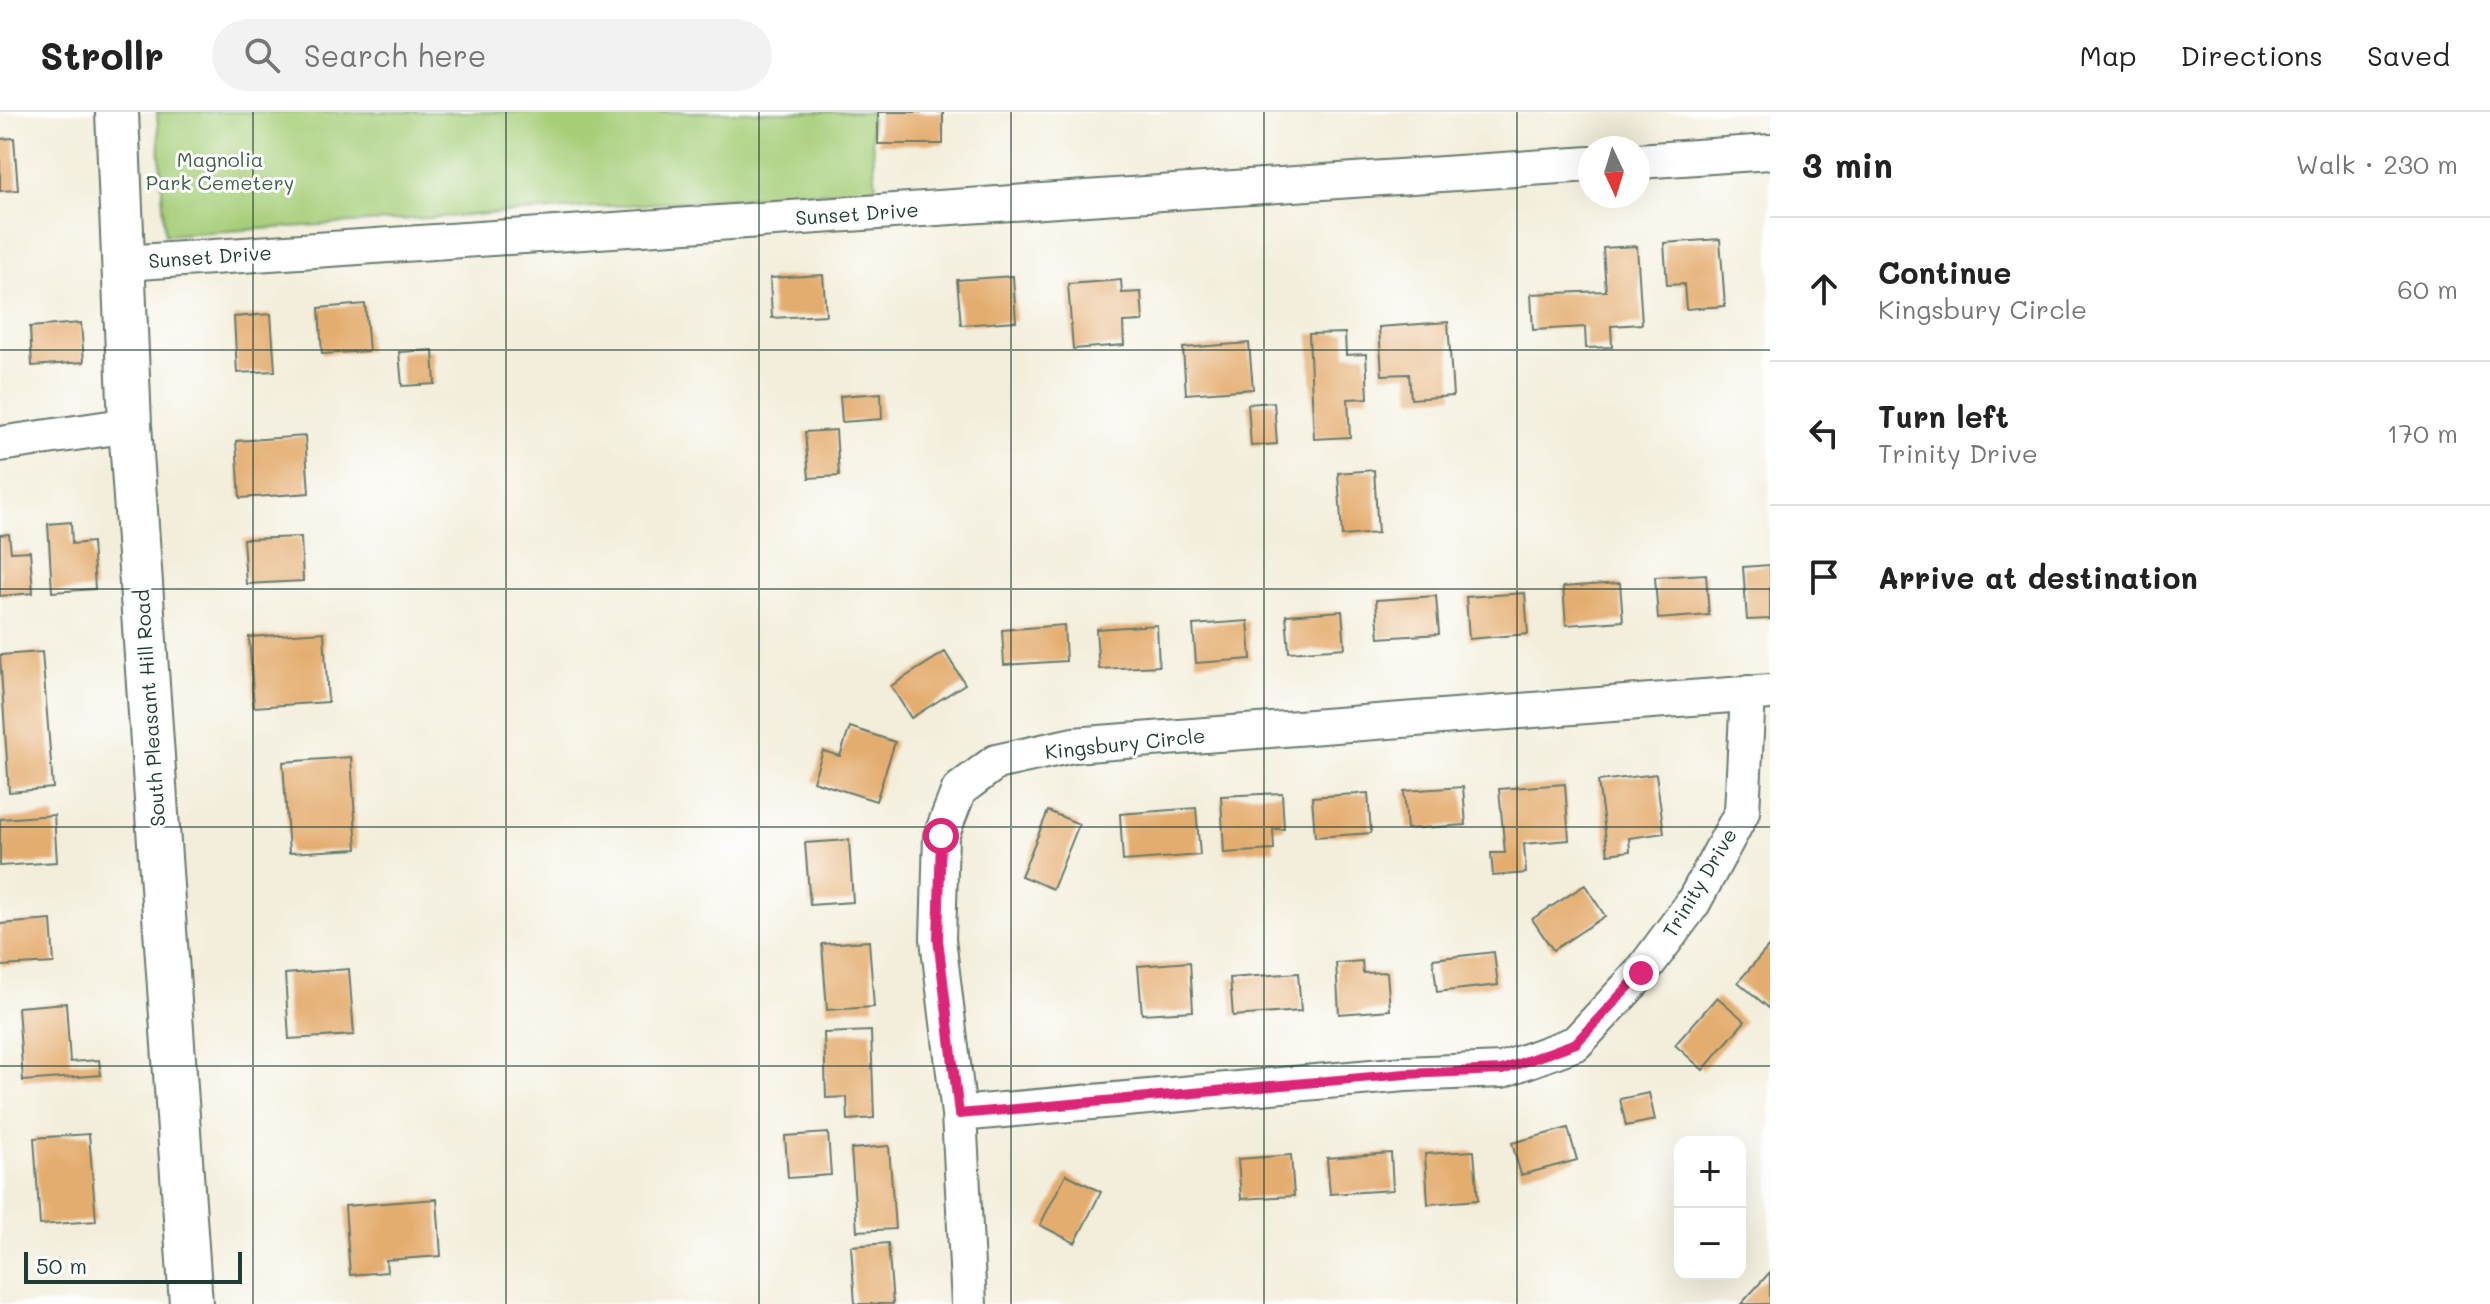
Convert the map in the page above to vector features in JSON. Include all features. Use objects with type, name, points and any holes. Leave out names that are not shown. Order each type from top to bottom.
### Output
[{"type":"street","name":"South Pleasant Hill Road","points":[[117,112],[130,425],[191,1304]]},
{"type":"street","points":[[1650,160],[1770,152]]},
{"type":"street","name":"Sunset Drive","points":[[124,263],[1578,165]]},
{"type":"street","points":[[0,444],[130,425]]},
{"type":"street","name":"Trinity Drive","points":[[959,1114],[1405,1074],[1502,1070],[1576,1043],[1641,973],[1693,903],[1742,812],[1759,692]]},
{"type":"street","name":"Kingsbury Circle","points":[[969,1304],[959,1114],[938,939],[941,836],[959,790],[996,762],[1073,745],[1759,692]]},
{"type":"green space","name":"Magnolia Park Cemetery","points":[[157,112],[870,112],[876,189],[165,235]]},
{"type":"building","points":[[878,112],[943,112],[943,144],[878,144]]},
{"type":"building","points":[[14,138],[18,190],[0,191],[0,139]]},
{"type":"building","points":[[1720,239],[1725,306],[1686,309],[1684,284],[1667,285],[1664,243]]},
{"type":"building","points":[[1637,246],[1642,324],[1611,326],[1612,347],[1586,348],[1585,327],[1533,330],[1531,294],[1606,291],[1603,248]]},
{"type":"building","points":[[823,275],[826,315],[772,318],[770,278]]},
{"type":"building","points":[[1013,276],[1016,321],[961,325],[957,280]]},
{"type":"building","points":[[1121,280],[1122,293],[1141,292],[1143,321],[1123,322],[1124,345],[1073,349],[1068,284]]},
{"type":"building","points":[[365,304],[369,351],[322,354],[319,308]]},
{"type":"building","points":[[271,314],[275,371],[237,373],[234,317]]},
{"type":"building","points":[[1448,322],[1453,396],[1411,399],[1409,374],[1382,375],[1379,327]]},
{"type":"building","points":[[81,323],[84,362],[32,366],[30,327]]},
{"type":"building","points":[[1345,333],[1346,355],[1366,354],[1368,398],[1348,399],[1350,437],[1314,439],[1309,334]]},
{"type":"building","points":[[1249,343],[1253,389],[1186,394],[1183,348]]},
{"type":"building","points":[[433,350],[435,384],[402,386],[399,352]]},
{"type":"building","points":[[881,393],[882,419],[842,422],[840,396]]},
{"type":"building","points":[[1274,402],[1277,444],[1251,446],[1248,404]]},
{"type":"building","points":[[836,430],[839,476],[809,478],[805,432]]},
{"type":"building","points":[[305,436],[309,493],[240,498],[236,441]]},
{"type":"building","points":[[1374,470],[1378,533],[1342,536],[1338,473]]},
{"type":"building","points":[[71,522],[72,544],[92,542],[95,589],[52,592],[48,524]]},
{"type":"building","points":[[9,534],[11,552],[30,551],[33,593],[0,596],[0,535]]},
{"type":"building","points":[[301,537],[303,581],[246,584],[243,539]]},
{"type":"building","points":[[1770,565],[1770,619],[1747,620],[1743,567]]},
{"type":"building","points":[[1706,574],[1709,615],[1658,619],[1655,577]]},
{"type":"building","points":[[1620,583],[1623,621],[1566,625],[1563,587]]},
{"type":"building","points":[[1525,593],[1528,634],[1469,639],[1466,597]]},
{"type":"building","points":[[1436,596],[1439,634],[1379,638],[1376,600]]},
{"type":"building","points":[[1342,611],[1345,648],[1289,652],[1286,615]]},
{"type":"building","points":[[1248,621],[1251,659],[1196,663],[1193,625]]},
{"type":"building","points":[[1064,625],[1066,661],[1004,665],[1002,630]]},
{"type":"building","points":[[1157,625],[1159,666],[1099,669],[1096,629]]},
{"type":"building","points":[[324,632],[328,702],[254,707],[249,637]]},
{"type":"building","points":[[42,652],[53,788],[9,792],[0,655]]},
{"type":"building","points":[[945,652],[965,684],[911,718],[891,686]]},
{"type":"building","points":[[850,727],[895,742],[876,801],[813,781],[823,751],[840,756]]},
{"type":"building","points":[[351,757],[357,849],[289,853],[283,762]]},
{"type":"building","points":[[1656,774],[1664,833],[1629,838],[1630,851],[1608,854],[1598,781]]},
{"type":"building","points":[[1565,784],[1569,840],[1524,844],[1526,873],[1493,876],[1491,853],[1505,853],[1499,789]]},
{"type":"building","points":[[1463,787],[1466,825],[1407,829],[1404,791]]},
{"type":"building","points":[[1282,793],[1284,829],[1273,829],[1274,850],[1224,853],[1221,796]]},
{"type":"building","points":[[1368,793],[1371,833],[1315,837],[1312,797]]},
{"type":"building","points":[[1196,808],[1200,855],[1123,861],[1120,814]]},
{"type":"building","points":[[1048,811],[1079,824],[1053,889],[1021,876]]},
{"type":"building","points":[[54,815],[57,862],[0,866],[0,819]]},
{"type":"building","points":[[849,840],[853,902],[810,905],[805,843]]},
{"type":"building","points":[[1585,885],[1605,916],[1553,950],[1532,919]]},
{"type":"building","points":[[51,920],[54,963],[1,966],[0,924]]},
{"type":"building","points":[[869,941],[874,1007],[827,1010],[822,944]]},
{"type":"building","points":[[1770,945],[1770,1009],[1738,982]]},
{"type":"building","points":[[1494,952],[1498,985],[1437,992],[1433,959]]},
{"type":"building","points":[[1362,961],[1363,973],[1387,972],[1390,1010],[1339,1014],[1336,963]]},
{"type":"building","points":[[1190,962],[1193,1011],[1142,1014],[1138,966]]},
{"type":"building","points":[[349,969],[354,1035],[289,1039],[285,974]]},
{"type":"building","points":[[1298,973],[1301,1011],[1233,1016],[1230,978]]},
{"type":"building","points":[[1717,997],[1745,1021],[1703,1070],[1675,1045]]},
{"type":"building","points":[[66,1003],[70,1062],[99,1060],[101,1075],[23,1081],[18,1007]]},
{"type":"building","points":[[871,1031],[874,1118],[848,1120],[847,1097],[826,1098],[824,1033]]},
{"type":"building","points":[[1649,1093],[1655,1120],[1626,1126],[1620,1099]]},
{"type":"building","points":[[1568,1128],[1577,1160],[1521,1175],[1512,1143]]},
{"type":"building","points":[[828,1133],[831,1175],[788,1178],[785,1136]]},
{"type":"building","points":[[89,1134],[96,1221],[40,1225],[34,1138]]},
{"type":"building","points":[[889,1146],[895,1229],[857,1231],[851,1149]]},
{"type":"building","points":[[1474,1151],[1478,1200],[1428,1204],[1425,1154]]},
{"type":"building","points":[[1391,1153],[1393,1190],[1330,1194],[1327,1158]]},
{"type":"building","points":[[1291,1155],[1294,1196],[1241,1199],[1238,1159]]},
{"type":"building","points":[[1066,1174],[1101,1192],[1075,1243],[1040,1225]]},
{"type":"building","points":[[437,1199],[441,1256],[386,1260],[387,1272],[350,1275],[345,1206]]},
{"type":"building","points":[[888,1243],[893,1304],[855,1304],[851,1246]]},
{"type":"building","points":[[1770,1272],[1770,1304],[1741,1304]]},
{"type":"route","points":[[941,836],[938,939],[959,1114],[1405,1074],[1502,1070],[1576,1043],[1641,973]]}]
